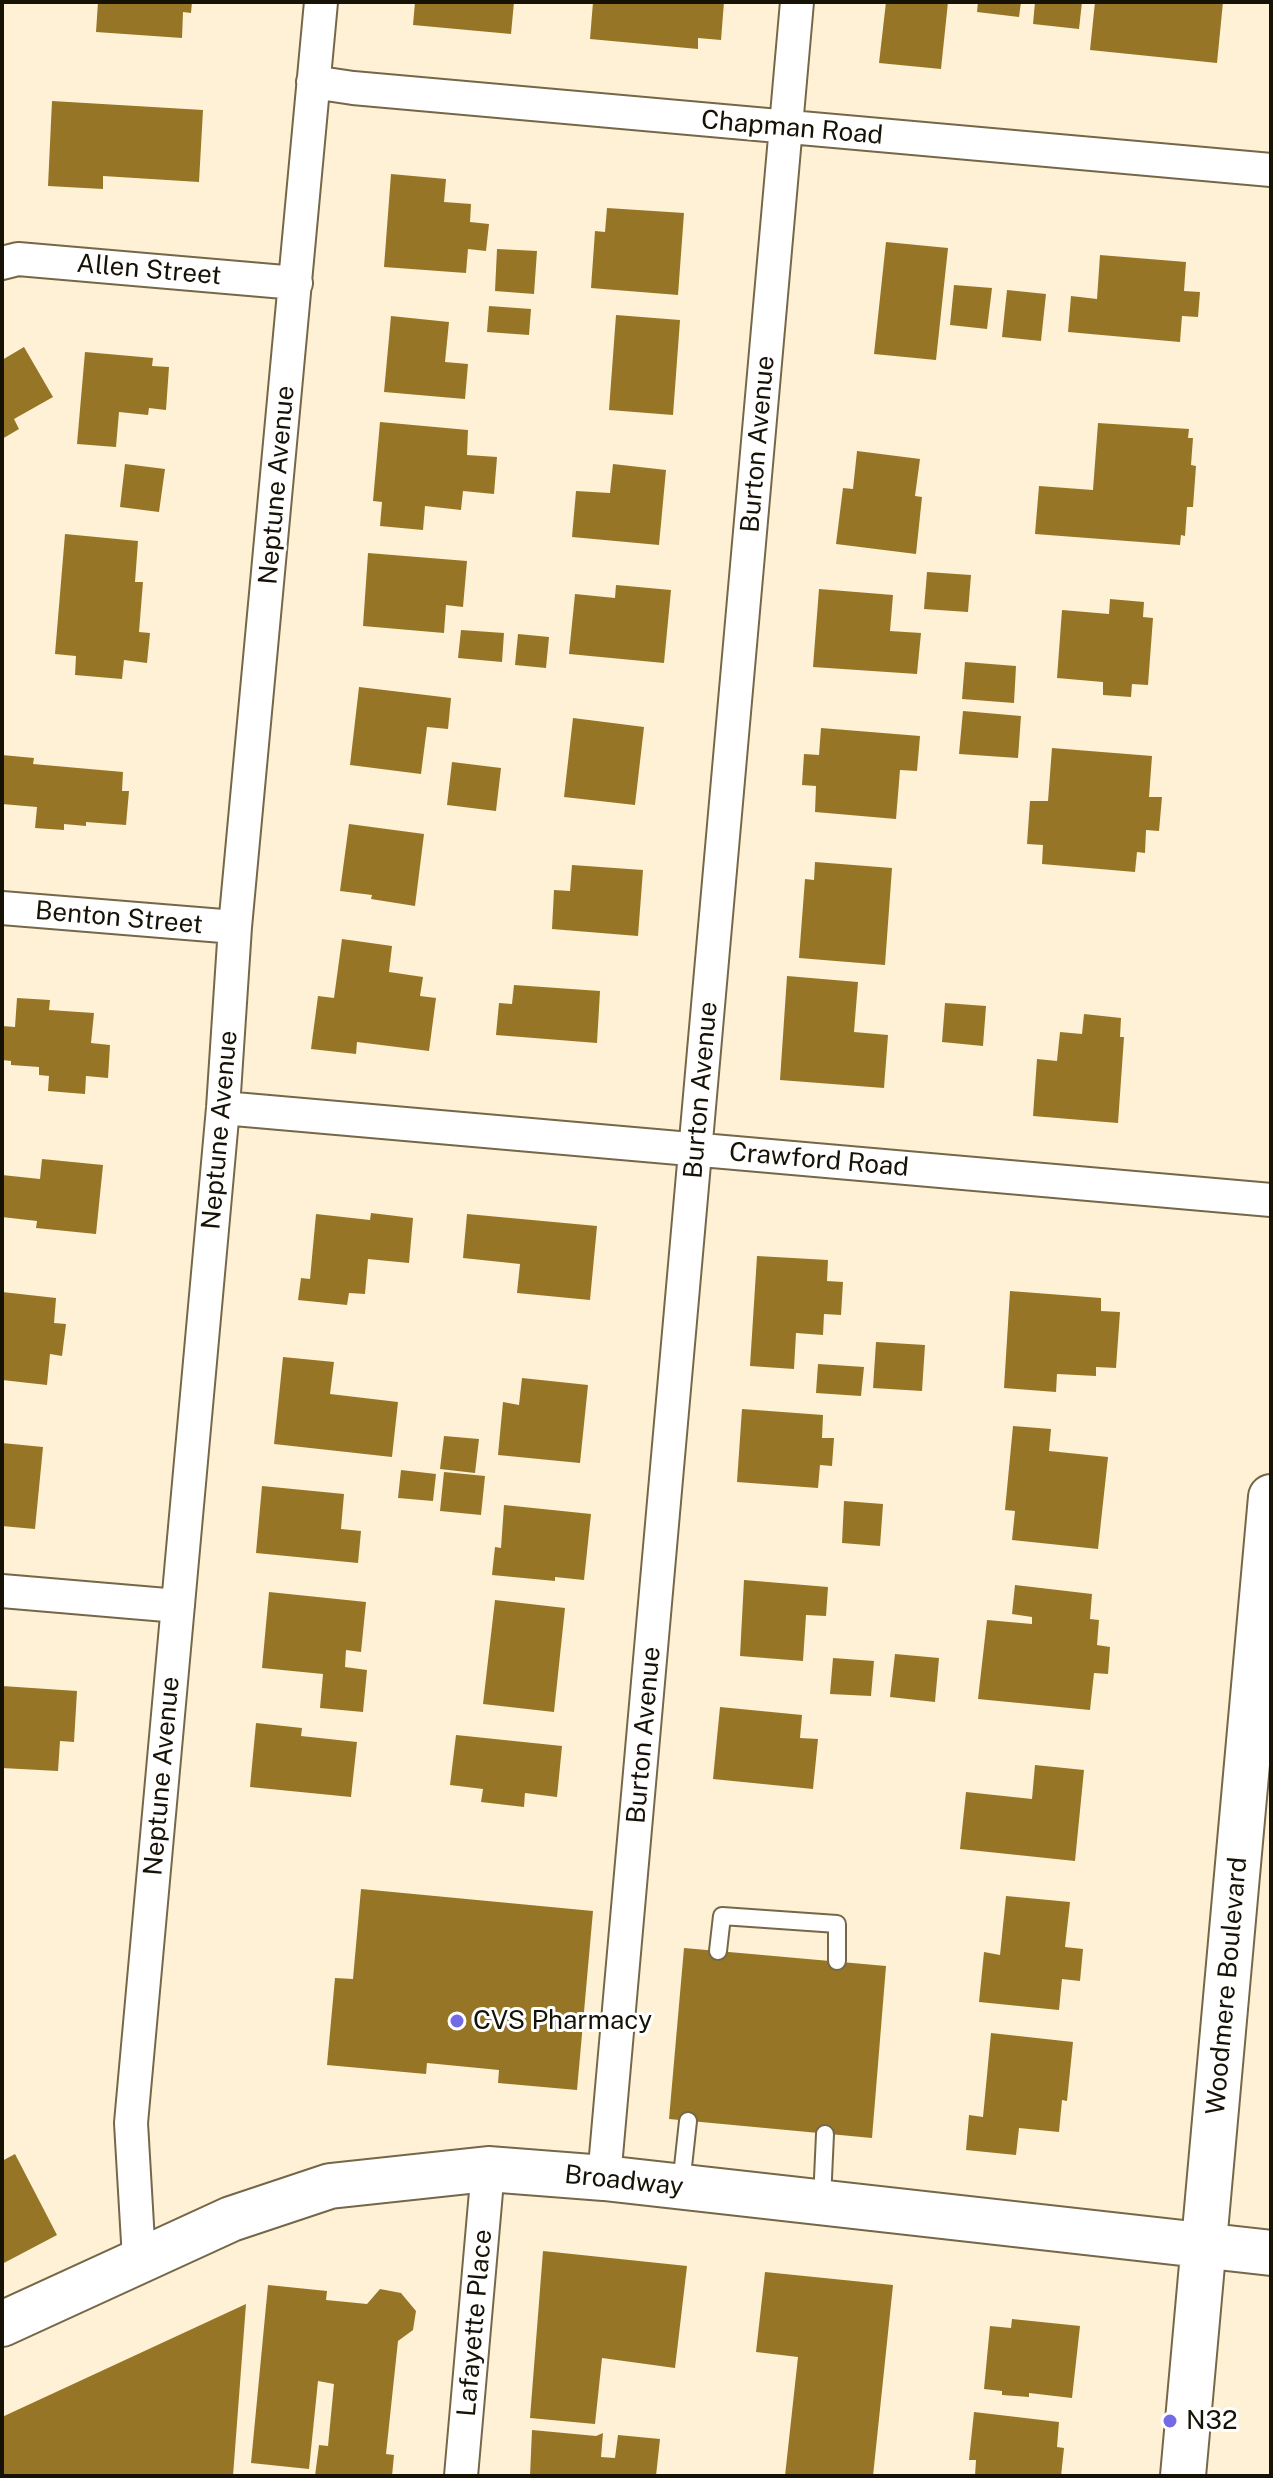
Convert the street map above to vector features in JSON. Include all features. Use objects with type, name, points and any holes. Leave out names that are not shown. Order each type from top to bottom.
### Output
[{"type":"main road","name":"Woodmere Boulevard","points":[[1183,2476],[1271,1497]]},
{"type":"main road","name":"Broadway","points":[[2,2324],[231,2219],[330,2186],[488,2169],[681,2186],[1271,2253]]},
{"type":"street","name":"Neptune Avenue","points":[[139,2259],[131,2123],[223,1108],[235,927],[321,2]]},
{"type":"street","name":"Burton Avenue","points":[[604,2178],[797,2]]},
{"type":"street","name":"Chapman Road","points":[[313,82],[786,128],[1271,170]]},
{"type":"street","name":"Allen Street","points":[[2,263],[18,259],[296,283]]},
{"type":"street","name":"Benton Street","points":[[2,908],[235,927]]},
{"type":"street","name":"Crawford Road","points":[[223,1108],[1271,1200]]},
{"type":"street","points":[[2,1591],[178,1606]]},
{"type":"street","name":"Lafayette Place","points":[[461,2476],[488,2169]]},
{"type":"lane","points":[[718,1951],[722,1916],[837,1924],[837,1961]]},
{"type":"lane","points":[[681,2186],[688,2121]]},
{"type":"lane","points":[[822,2202],[825,2134]]},
{"type":"building","points":[[98,2],[192,2],[191,13],[183,12],[182,38],[96,32]]},
{"type":"building","points":[[415,2],[514,2],[511,34],[413,25]]},
{"type":"building","points":[[593,2],[724,2],[721,40],[698,38],[698,49],[590,39]]},
{"type":"building","points":[[886,2],[948,2],[941,69],[879,63]]},
{"type":"building","points":[[978,2],[1021,2],[1019,17],[977,12]]},
{"type":"building","points":[[1035,2],[1082,2],[1079,29],[1033,24]]},
{"type":"building","points":[[1095,2],[1223,2],[1217,63],[1090,50]]},
{"type":"building","points":[[52,101],[203,110],[199,182],[103,176],[103,189],[48,186]]},
{"type":"building","points":[[391,174],[446,179],[444,202],[471,204],[470,222],[489,224],[486,251],[468,249],[466,273],[384,267]]},
{"type":"building","points":[[607,208],[684,213],[678,295],[591,288],[595,231],[605,232]]},
{"type":"building","points":[[886,242],[948,248],[936,360],[874,354]]},
{"type":"building","points":[[497,249],[537,251],[534,294],[495,291]]},
{"type":"building","points":[[1100,255],[1186,262],[1184,291],[1200,292],[1198,317],[1182,316],[1180,342],[1068,332],[1071,296],[1097,299]]},
{"type":"building","points":[[954,285],[992,288],[987,329],[950,325]]},
{"type":"building","points":[[1007,290],[1046,294],[1041,341],[1002,337]]},
{"type":"building","points":[[489,306],[531,309],[529,335],[487,332]]},
{"type":"building","points":[[616,315],[680,320],[673,415],[609,410]]},
{"type":"building","points":[[391,316],[449,322],[445,362],[468,364],[465,399],[384,392]]},
{"type":"building","points":[[24,347],[53,397],[14,419],[19,429],[2,439],[2,360]]},
{"type":"building","points":[[85,352],[153,358],[152,366],[169,367],[166,410],[149,408],[148,415],[119,412],[116,447],[77,444]]},
{"type":"building","points":[[380,422],[468,430],[467,455],[497,457],[494,494],[463,491],[461,510],[425,506],[423,530],[380,526],[382,502],[373,501]]},
{"type":"building","points":[[1098,423],[1189,429],[1188,438],[1193,438],[1191,465],[1196,466],[1193,507],[1187,507],[1185,536],[1181,535],[1180,545],[1035,534],[1039,486],[1093,490]]},
{"type":"building","points":[[857,451],[920,459],[915,496],[922,497],[916,554],[836,544],[843,488],[853,489]]},
{"type":"building","points":[[125,464],[165,469],[159,512],[120,507]]},
{"type":"building","points":[[613,464],[666,470],[659,545],[572,537],[576,491],[610,493]]},
{"type":"building","points":[[65,534],[138,541],[135,582],[143,582],[139,632],[150,633],[147,663],[124,660],[122,679],[75,675],[76,656],[55,654]]},
{"type":"building","points":[[368,553],[467,561],[463,607],[446,605],[444,633],[363,626]]},
{"type":"building","points":[[927,572],[971,575],[968,612],[924,609]]},
{"type":"building","points":[[616,585],[671,590],[664,663],[569,654],[575,594],[615,598]]},
{"type":"building","points":[[819,589],[893,595],[890,631],[921,633],[917,674],[813,667]]},
{"type":"building","points":[[1110,599],[1144,602],[1143,617],[1153,618],[1148,685],[1132,684],[1131,697],[1103,695],[1103,682],[1057,678],[1062,610],[1109,614]]},
{"type":"building","points":[[461,630],[504,633],[502,662],[458,658]]},
{"type":"building","points":[[518,634],[549,637],[546,668],[515,665]]},
{"type":"building","points":[[965,662],[1016,666],[1014,703],[962,699]]},
{"type":"building","points":[[359,687],[451,698],[448,729],[427,727],[421,774],[350,765]]},
{"type":"building","points":[[963,711],[1021,716],[1018,758],[959,754]]},
{"type":"building","points":[[573,718],[644,727],[635,805],[564,797]]},
{"type":"building","points":[[821,728],[920,736],[917,771],[900,770],[896,819],[815,812],[816,786],[802,785],[804,754],[819,755]]},
{"type":"building","points":[[1052,748],[1152,756],[1149,797],[1162,797],[1159,831],[1146,830],[1145,853],[1137,852],[1135,872],[1042,864],[1043,845],[1027,844],[1030,801],[1048,801]]},
{"type":"building","points":[[2,755],[34,758],[33,764],[123,772],[122,791],[129,791],[126,825],[86,822],[86,826],[64,824],[64,830],[35,828],[37,807],[2,804]]},
{"type":"building","points":[[452,762],[501,768],[496,811],[447,805]]},
{"type":"building","points":[[349,824],[424,834],[415,906],[340,891]]},
{"type":"building","points":[[815,862],[892,868],[885,965],[799,958],[805,879],[814,880]]},
{"type":"building","points":[[572,865],[643,870],[638,936],[552,929],[554,890],[570,891]]},
{"type":"building","points":[[342,939],[392,946],[389,972],[423,977],[420,996],[436,998],[429,1051],[357,1042],[356,1054],[311,1049],[318,996],[334,998]]},
{"type":"building","points":[[787,976],[858,982],[854,1032],[888,1035],[884,1088],[780,1080]]},
{"type":"building","points":[[514,985],[600,991],[597,1043],[496,1035],[499,1003],[512,1004]]},
{"type":"building","points":[[17,998],[50,1000],[49,1010],[94,1013],[91,1043],[110,1045],[108,1078],[86,1076],[85,1094],[48,1091],[49,1076],[39,1075],[39,1067],[11,1065],[11,1061],[2,1060],[2,1026],[15,1027]]},
{"type":"building","points":[[945,1003],[986,1006],[983,1046],[942,1042]]},
{"type":"building","points":[[1084,1014],[1121,1018],[1120,1037],[1124,1037],[1118,1123],[1033,1116],[1037,1059],[1057,1061],[1060,1032],[1082,1034]]},
{"type":"building","points":[[42,1159],[103,1165],[96,1234],[36,1228],[37,1221],[2,1217],[2,1175],[40,1179]]},
{"type":"building","points":[[371,1213],[413,1218],[409,1263],[368,1259],[365,1294],[349,1293],[347,1305],[298,1300],[301,1278],[310,1279],[316,1214],[370,1220]]},
{"type":"building","points":[[467,1214],[597,1226],[590,1300],[517,1293],[520,1264],[463,1258]]},
{"type":"building","points":[[757,1256],[828,1260],[827,1281],[843,1282],[841,1315],[824,1314],[823,1335],[796,1333],[794,1369],[750,1366]]},
{"type":"building","points":[[1010,1291],[1101,1298],[1101,1311],[1120,1312],[1116,1368],[1096,1367],[1096,1376],[1057,1374],[1056,1392],[1004,1388]]},
{"type":"building","points":[[2,1292],[56,1298],[54,1323],[66,1324],[62,1356],[50,1354],[47,1385],[2,1380]]},
{"type":"building","points":[[876,1342],[925,1345],[922,1391],[873,1388]]},
{"type":"building","points":[[283,1357],[334,1362],[330,1394],[398,1402],[392,1457],[274,1444]]},
{"type":"building","points":[[818,1364],[864,1367],[861,1396],[816,1393]]},
{"type":"building","points":[[522,1378],[588,1385],[580,1463],[498,1455],[503,1402],[519,1405]]},
{"type":"building","points":[[742,1409],[823,1415],[822,1438],[834,1438],[832,1466],[820,1465],[818,1488],[737,1482]]},
{"type":"building","points":[[1013,1426],[1051,1429],[1049,1451],[1108,1457],[1098,1549],[1012,1540],[1015,1511],[1005,1510]]},
{"type":"building","points":[[444,1436],[479,1439],[475,1473],[440,1469]]},
{"type":"building","points":[[2,1443],[43,1447],[35,1529],[2,1526]]},
{"type":"building","points":[[401,1470],[436,1474],[433,1501],[398,1498]]},
{"type":"building","points":[[444,1472],[485,1476],[481,1515],[440,1511]]},
{"type":"building","points":[[262,1486],[344,1494],[341,1529],[361,1531],[358,1563],[256,1553]]},
{"type":"building","points":[[844,1501],[883,1504],[880,1546],[842,1543]]},
{"type":"building","points":[[504,1505],[591,1514],[584,1580],[555,1577],[555,1581],[492,1575],[495,1547],[501,1548]]},
{"type":"building","points":[[744,1580],[828,1587],[826,1616],[806,1615],[803,1661],[740,1656]]},
{"type":"building","points":[[1015,1585],[1092,1594],[1090,1619],[1099,1620],[1097,1645],[1110,1647],[1108,1674],[1094,1673],[1090,1710],[978,1699],[987,1620],[1032,1624],[1032,1617],[1012,1614]]},
{"type":"building","points":[[269,1592],[366,1602],[361,1652],[346,1650],[345,1667],[367,1670],[363,1712],[320,1708],[323,1674],[262,1668]]},
{"type":"building","points":[[495,1600],[565,1608],[554,1712],[483,1704]]},
{"type":"building","points":[[895,1654],[939,1658],[935,1702],[890,1697]]},
{"type":"building","points":[[833,1658],[874,1661],[871,1696],[830,1694]]},
{"type":"building","points":[[2,1686],[77,1691],[74,1742],[60,1741],[58,1771],[2,1768]]},
{"type":"building","points":[[720,1707],[802,1715],[800,1738],[818,1739],[813,1789],[713,1779]]},
{"type":"building","points":[[256,1723],[302,1728],[301,1736],[357,1742],[351,1797],[250,1787]]},
{"type":"building","points":[[456,1735],[562,1746],[557,1797],[525,1793],[524,1807],[481,1802],[483,1789],[450,1785]]},
{"type":"building","points":[[1035,1765],[1084,1770],[1075,1861],[960,1849],[966,1792],[1032,1799]]},
{"type":"building","name":"CVS Pharmacy","points":[[361,1889],[593,1911],[577,2090],[498,2083],[499,2070],[427,2063],[426,2074],[327,2065],[335,1978],[353,1979]]},
{"type":"building","points":[[1006,1896],[1070,1902],[1065,1947],[1083,1949],[1080,1981],[1062,1979],[1059,2010],[979,2002],[984,1952],[1000,1955]]},
{"type":"building","points":[[684,1948],[886,1966],[872,2138],[669,2119]]},
{"type":"building","points":[[991,2033],[1073,2042],[1067,2101],[1062,2100],[1059,2132],[1019,2128],[1016,2155],[966,2150],[969,2115],[983,2117]]},
{"type":"building","points":[[15,2154],[57,2235],[2,2264],[2,2161]]},
{"type":"building","points":[[543,2251],[687,2266],[675,2368],[602,2358],[595,2424],[530,2418]]},
{"type":"building","points":[[765,2272],[893,2285],[873,2476],[785,2476],[798,2357],[756,2352]]},
{"type":"building","points":[[268,2285],[327,2291],[326,2300],[367,2304],[380,2289],[401,2293],[416,2311],[413,2330],[398,2341],[386,2454],[394,2455],[392,2476],[315,2476],[319,2445],[328,2446],[334,2384],[318,2381],[309,2469],[251,2463]]},
{"type":"building","points":[[246,2304],[233,2476],[2,2476],[2,2417]]},
{"type":"building","points":[[1012,2319],[1080,2326],[1072,2398],[1029,2393],[1029,2397],[1002,2395],[1002,2391],[984,2389],[990,2326],[1011,2328]]},
{"type":"building","points":[[974,2412],[1059,2422],[1057,2447],[1064,2448],[1061,2476],[975,2476],[976,2460],[969,2460]]},
{"type":"building","points":[[532,2430],[596,2436],[603,2433],[601,2457],[615,2458],[618,2435],[660,2439],[656,2476],[530,2476]]},
{"type":"place","name":"CVS Pharmacy","points":[[457,2021]]},
{"type":"place","name":"N32","points":[[1170,2421]]}]
